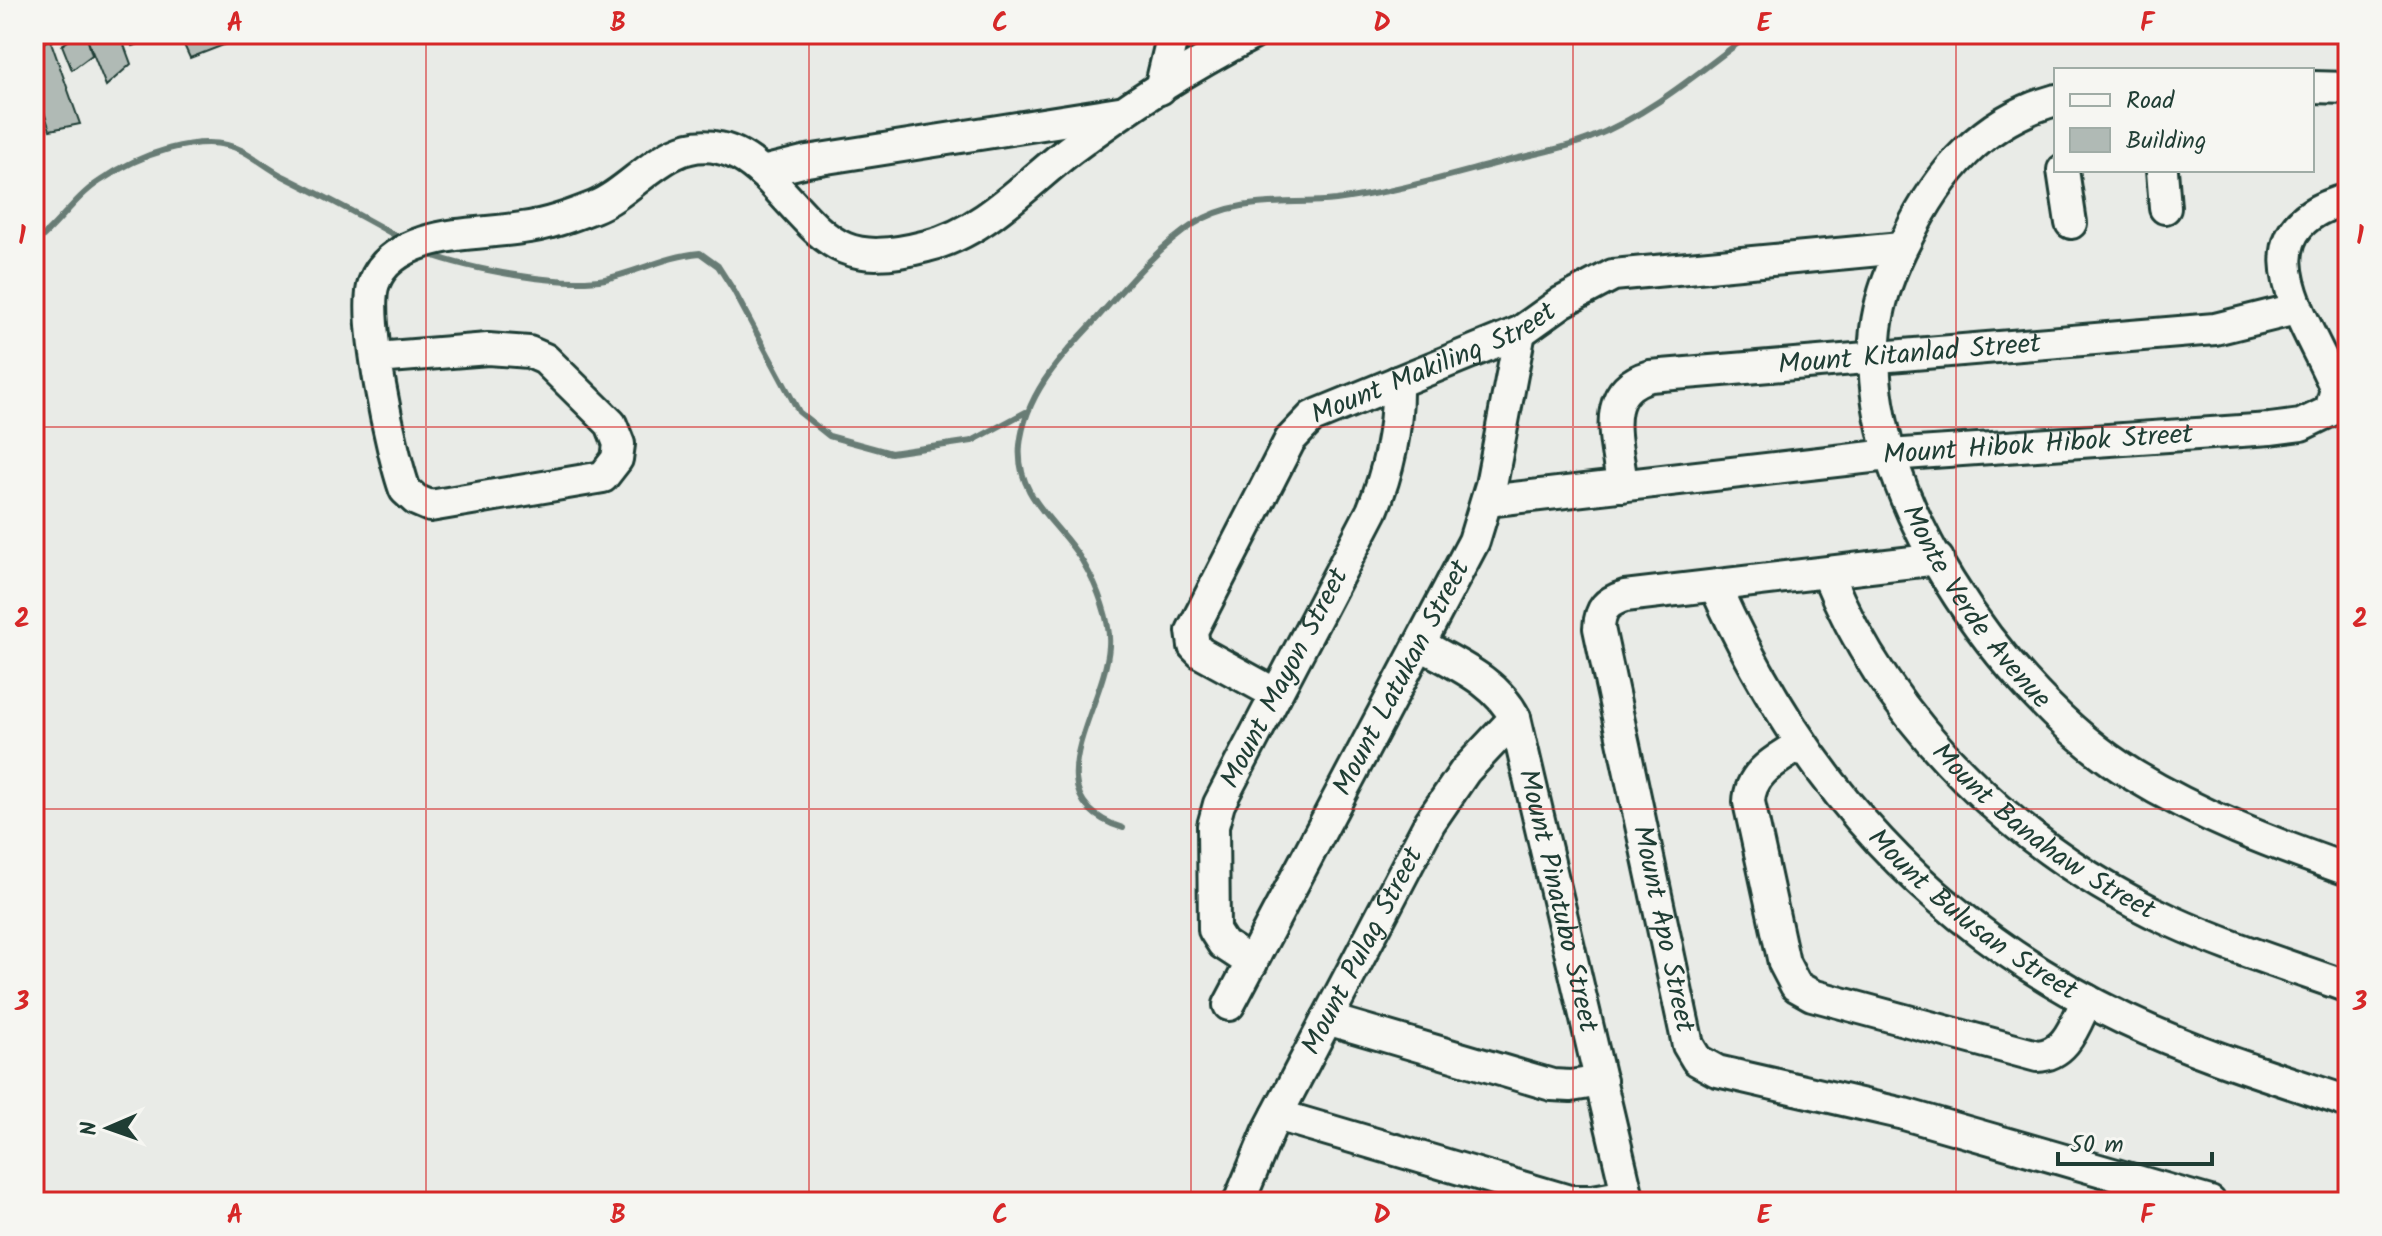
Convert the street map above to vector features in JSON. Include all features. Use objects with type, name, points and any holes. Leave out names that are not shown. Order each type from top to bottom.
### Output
[{"type":"street","points":[[1160,89],[1173,34]]},
{"type":"street","points":[[377,358],[488,349],[537,356],[560,370],[611,424],[619,444],[617,459],[603,477],[430,506],[416,500],[405,490],[399,474],[377,358],[370,306],[373,285],[383,265],[403,250],[451,236],[527,227],[570,216],[601,204],[655,164],[698,148],[718,147],[741,157],[762,172],[834,246],[857,254],[927,246],[969,230],[1123,111],[1253,34]]},
{"type":"street","points":[[2314,87],[2348,88]]},
{"type":"street","name":"Monte Verde Avenue","points":[[2054,106],[2020,111],[1990,129],[1955,159],[1931,192],[1901,248],[1882,299],[1875,357],[1889,455],[1938,559],[2007,662],[2051,711],[2133,775],[2238,829],[2348,870]]},
{"type":"street","points":[[762,172],[807,161],[1123,111]]},
{"type":"street","points":[[2063,172],[2071,223]]},
{"type":"street","points":[[2162,172],[2165,208]]},
{"type":"street","name":"Mount Hibok Hibok Street","points":[[1487,501],[1889,455],[2270,429],[2316,421],[2330,411],[2336,389],[2296,309],[2287,283],[2285,262],[2292,236],[2309,215],[2348,199]]},
{"type":"street","name":"Mount Makiling Street","points":[[1276,694],[1201,653],[1192,639],[1195,623],[1295,434],[1312,417],[1520,332],[1589,286],[1624,273],[1901,248]]},
{"type":"street","name":"Mount Kitanlad Street","points":[[1622,486],[1615,403],[1635,380],[2215,329],[2296,309]]},
{"type":"street","name":"Mount Latukan Street","points":[[1229,1005],[1474,541],[1487,501],[1520,332]]},
{"type":"street","name":"Mount Mayon Street","points":[[1252,963],[1223,944],[1214,930],[1213,826],[1219,804],[1377,500],[1396,418],[1397,382]]},
{"type":"street","name":"Mount Apo Street","points":[[1938,559],[1614,599],[1600,614],[1599,628],[1684,1031],[1697,1060],[1717,1071],[1904,1114],[2210,1202]]},
{"type":"street","name":"Mount Banahaw Street","points":[[1827,573],[1850,621],[1895,695],[1971,784],[2009,818],[2097,881],[2169,920],[2348,987]]},
{"type":"street","name":"Mount Bulusan Street","points":[[1715,586],[1756,670],[1801,744],[1871,834],[1952,909],[2032,968],[2087,1000],[2186,1045],[2348,1102]]},
{"type":"street","name":"Mount Pinatubo Street","points":[[1420,644],[1495,690],[1515,718],[1628,1198]]},
{"type":"street","name":"Mount Pulag Street","points":[[1239,1202],[1277,1115],[1446,796],[1515,718]]},
{"type":"street","points":[[1801,744],[1758,775],[1749,792],[1784,963],[1796,986],[1812,995],[2037,1056],[2052,1055],[2061,1048],[2087,1000]]},
{"type":"street","points":[[1327,1019],[1552,1085],[1571,1086],[1601,1081]]},
{"type":"street","points":[[1277,1115],[1569,1201],[1628,1198]]},
{"type":"building","points":[[79,34],[86,34],[92,55],[72,70],[62,45]]},
{"type":"building","points":[[100,34],[120,34],[131,64],[106,86],[88,41]]},
{"type":"building","points":[[127,34],[149,34],[151,40],[132,46]]},
{"type":"building","points":[[179,34],[230,34],[234,41],[190,58]]},
{"type":"building","points":[[50,39],[80,124],[50,130],[34,82],[34,49]]},
{"type":"building","points":[[34,145],[38,145],[44,179],[34,180]]},
{"type":"waterway","points":[[1123,828],[1095,814],[1080,796],[1076,774],[1079,749],[1105,671],[1109,646],[1105,615],[1084,564],[1032,496],[1020,464],[1020,445],[1028,411],[1054,367],[1152,259],[1179,234],[1210,215],[1245,205],[1336,200],[1377,193],[1577,143],[1652,106],[1750,34]]},
{"type":"waterway","points":[[34,244],[83,195],[115,172],[169,149],[208,143],[243,151],[403,240]]},
{"type":"waterway","points":[[425,253],[465,265],[564,281],[605,279],[675,257],[700,253],[718,266],[734,291],[799,412],[829,436],[891,453],[972,441],[1026,412]]}]
